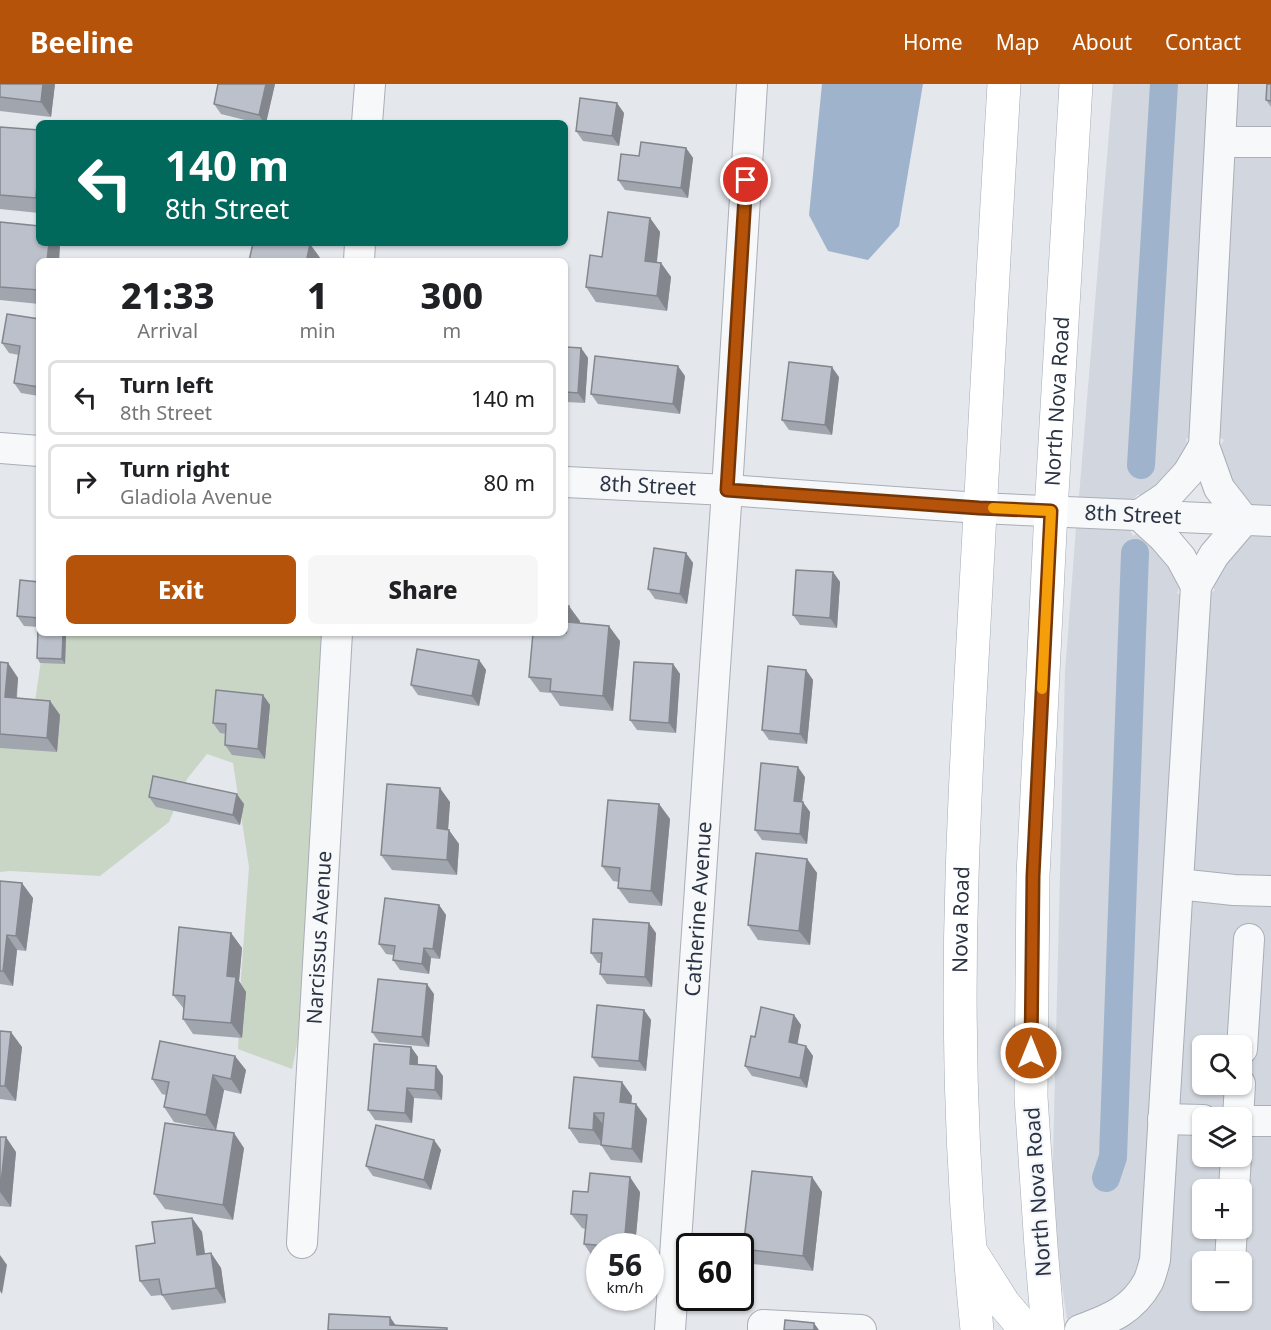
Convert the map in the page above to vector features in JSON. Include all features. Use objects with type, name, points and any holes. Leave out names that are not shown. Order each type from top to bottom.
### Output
[{"type":"main road","points":[[979,508],[1004,84]]},
{"type":"main road","name":"North Nova Road","points":[[1048,1330],[1031,1097],[1033,876],[1051,511],[1076,84]]},
{"type":"main road","name":"Nova Road","points":[[977,1330],[969,1249],[960,1006],[962,880],[979,508]]},
{"type":"main road","points":[[969,1249],[1004,1304],[1026,1330]]},
{"type":"street","points":[[367,120],[369,84]]},
{"type":"street","name":"Catherine Avenue","points":[[670,1330],[752,84]]},
{"type":"street","points":[[1080,1330],[1109,1320],[1134,1303],[1149,1281],[1155,1260],[1196,586],[1214,555],[1258,521],[1219,488],[1204,446],[1223,84]]},
{"type":"street","points":[[1220,142],[1271,142]]},
{"type":"street","points":[[1196,586],[1181,558],[1164,538],[1139,515],[1166,497],[1188,473],[1204,446]]},
{"type":"street","points":[[0,448],[36,451]]},
{"type":"street","name":"8th Street","points":[[568,482],[727,490],[979,508],[1258,521]]},
{"type":"street","name":"Narcissus Avenue","points":[[302,1243],[336,636]]},
{"type":"street","points":[[1178,884],[1271,891]]},
{"type":"street","points":[[1243,1035],[1249,939]]},
{"type":"street","points":[[1163,1119],[1192,1120]]},
{"type":"street","points":[[1252,1120],[1271,1121]]},
{"type":"street","points":[[763,1330],[763,1325],[861,1330]]},
{"type":"shaded area","points":[[1113,84],[1209,84],[1191,437],[1186,439],[1188,446],[1177,465],[1158,486],[1141,497],[1138,494],[1133,500],[1079,497]]},
{"type":"shaded area","points":[[1237,84],[1271,84],[1271,506],[1252,505],[1232,479],[1220,446],[1224,440],[1219,437]]},
{"type":"shaded area","points":[[1076,528],[1130,530],[1133,536],[1136,534],[1169,567],[1179,588],[1177,593],[1181,596],[1141,1259],[1136,1275],[1125,1292],[1104,1306],[1067,1319],[1055,1239],[1052,1198],[1065,672]]},
{"type":"shaded area","points":[[1249,536],[1271,536],[1271,1330],[1118,1330],[1140,1315],[1209,594],[1215,590],[1212,585],[1225,563]]},
{"type":"green space","points":[[45,636],[323,636],[299,1035],[292,1069],[238,1049],[249,867],[233,763],[207,754],[187,779],[169,822],[100,876],[0,872],[0,737],[32,722]]},
{"type":"water","points":[[822,84],[923,84],[899,226],[868,260],[828,251],[809,215]]},
{"type":"building","points":[[0,84],[43,84],[41,102],[0,97]]},
{"type":"building","points":[[218,84],[266,84],[259,115],[214,104]]},
{"type":"building","points":[[1267,84],[1271,84],[1271,101],[1266,100]]},
{"type":"building","points":[[580,98],[617,103],[612,136],[576,131]]},
{"type":"building","points":[[0,127],[36,130],[36,198],[0,195]]},
{"type":"building","points":[[641,142],[686,148],[681,188],[618,180],[621,154],[639,156]]},
{"type":"building","points":[[608,212],[650,218],[645,261],[661,263],[657,296],[586,287],[590,255],[602,257]]},
{"type":"building","points":[[0,222],[36,226],[36,246],[49,246],[47,258],[36,258],[36,290],[0,287]]},
{"type":"building","points":[[252,246],[310,246],[307,258],[250,258]]},
{"type":"building","points":[[7,314],[36,319],[36,387],[14,383],[20,346],[2,343]]},
{"type":"building","points":[[568,347],[581,348],[578,393],[568,392]]},
{"type":"building","points":[[595,356],[678,366],[673,404],[591,394]]},
{"type":"building","points":[[789,362],[832,367],[825,425],[782,420]]},
{"type":"building","points":[[654,548],[686,553],[680,594],[648,589]]},
{"type":"building","points":[[796,570],[833,572],[830,618],[793,615]]},
{"type":"building","points":[[20,580],[36,582],[36,618],[17,616]]},
{"type":"building","points":[[568,622],[609,626],[603,696],[550,691],[551,679],[529,677],[533,636],[568,636]]},
{"type":"building","points":[[38,636],[63,636],[62,659],[37,658]]},
{"type":"building","points":[[417,649],[479,660],[472,696],[411,685]]},
{"type":"building","points":[[0,662],[8,663],[5,697],[50,701],[47,738],[0,734]]},
{"type":"building","points":[[634,662],[673,664],[669,723],[630,720]]},
{"type":"building","points":[[768,666],[806,670],[800,734],[762,730]]},
{"type":"building","points":[[216,690],[263,695],[258,749],[225,745],[226,724],[213,723]]},
{"type":"building","points":[[761,763],[798,767],[794,801],[803,802],[800,834],[755,830]]},
{"type":"building","points":[[153,776],[237,794],[233,815],[149,797]]},
{"type":"building","points":[[387,784],[440,788],[437,828],[449,830],[447,860],[381,855]]},
{"type":"building","points":[[608,800],[659,804],[651,891],[618,888],[620,868],[602,866]]},
{"type":"building","points":[[756,853],[807,859],[799,931],[748,925]]},
{"type":"building","points":[[0,881],[22,883],[16,936],[7,935],[3,971],[0,971]]},
{"type":"building","points":[[385,898],[439,905],[433,949],[424,948],[422,964],[393,960],[395,946],[379,944]]},
{"type":"building","points":[[593,919],[649,923],[645,977],[600,974],[602,953],[591,953]]},
{"type":"building","points":[[179,927],[231,933],[227,976],[236,977],[231,1023],[183,1019],[185,996],[173,995]]},
{"type":"building","points":[[378,979],[427,984],[422,1037],[372,1032]]},
{"type":"building","points":[[597,1005],[644,1010],[639,1061],[592,1057]]},
{"type":"building","points":[[761,1007],[794,1015],[789,1042],[806,1046],[800,1078],[745,1066],[751,1036],[755,1037]]},
{"type":"building","points":[[0,1031],[11,1032],[5,1086],[0,1086]]},
{"type":"building","points":[[160,1041],[235,1056],[231,1079],[213,1075],[206,1115],[164,1107],[169,1082],[152,1079]]},
{"type":"building","points":[[374,1044],[411,1047],[410,1064],[436,1066],[435,1090],[407,1088],[405,1113],[368,1110]]},
{"type":"building","points":[[574,1077],[622,1082],[620,1102],[636,1104],[632,1149],[601,1145],[604,1113],[594,1113],[593,1130],[569,1128]]},
{"type":"building","points":[[165,1123],[234,1133],[223,1205],[154,1194]]},
{"type":"building","points":[[376,1125],[434,1140],[424,1180],[366,1166]]},
{"type":"building","points":[[0,1137],[6,1137],[0,1192]]},
{"type":"building","points":[[752,1171],[812,1177],[803,1256],[754,1250],[754,1233],[745,1233]]},
{"type":"building","points":[[590,1173],[630,1177],[625,1233],[586,1233],[586,1244],[584,1244],[587,1215],[571,1214],[573,1191],[588,1192]]},
{"type":"building","points":[[192,1218],[197,1255],[211,1253],[216,1288],[162,1295],[159,1279],[140,1281],[136,1246],[155,1243],[152,1222]]},
{"type":"building","points":[[329,1314],[390,1317],[390,1325],[447,1328],[447,1330],[328,1330]]},
{"type":"building","points":[[785,1320],[814,1323],[814,1330],[784,1330]]},
{"type":"waterway","points":[[1141,465],[1164,84]]},
{"type":"waterway","points":[[1106,1178],[1113,1157],[1135,553]]},
{"type":"slow traffic","points":[[993,508],[1051,511],[1042,689]]},
{"type":"route","points":[[746,180],[727,490],[1051,511],[1033,876],[1031,1053]]}]
